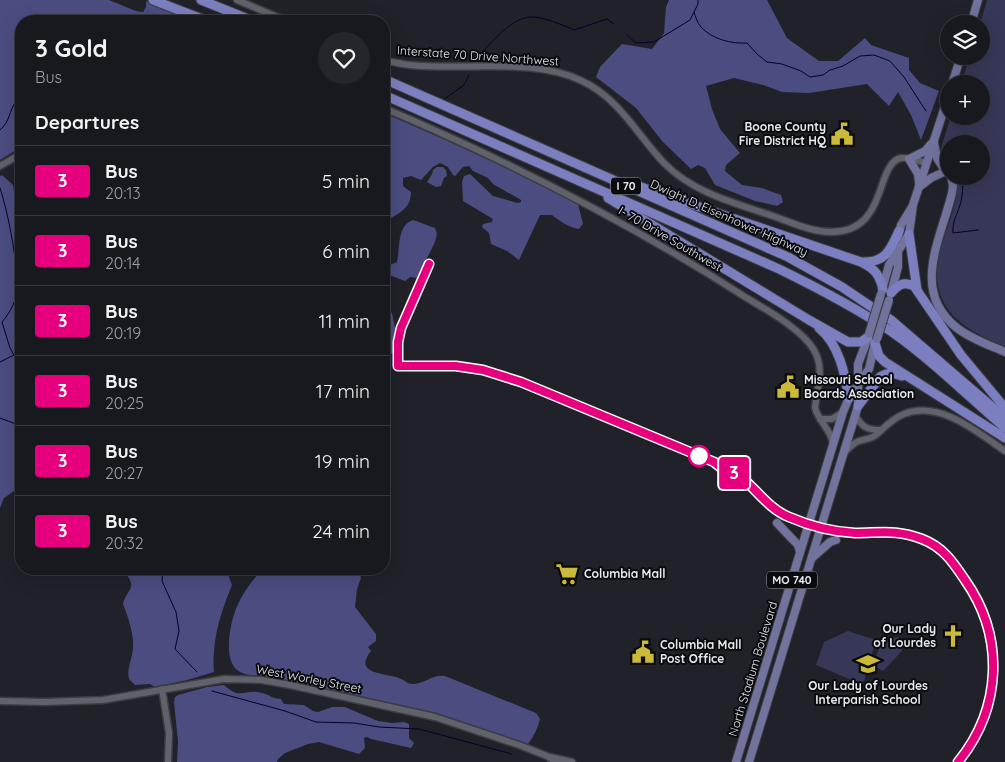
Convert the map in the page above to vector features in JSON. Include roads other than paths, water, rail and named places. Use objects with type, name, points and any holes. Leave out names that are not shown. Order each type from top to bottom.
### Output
[{"type":"highway","points":[[153,0],[192,15]]},
{"type":"highway","points":[[201,0],[237,15]]},
{"type":"highway","name":"Dwight D. Eisenhower Highway","points":[[390,82],[788,257],[842,286],[891,320],[1005,418]]},
{"type":"highway","name":"Dwight D. Eisenhower Highway","points":[[390,98],[774,266],[834,296],[892,333],[923,357],[1005,428]]},
{"type":"highway","points":[[608,177],[861,262],[872,267],[878,273],[886,294],[896,286],[904,283],[914,286],[961,355],[1005,408]]},
{"type":"highway","points":[[583,182],[848,342],[861,342],[872,338],[879,356],[910,378],[1005,438]]},
{"type":"highway","points":[[861,262],[872,262],[883,258],[899,231]]},
{"type":"highway","points":[[909,234],[917,290]]},
{"type":"highway","points":[[809,320],[822,330],[831,341],[842,366],[849,398]]},
{"type":"highway","points":[[857,411],[880,377],[891,373],[910,378]]},
{"type":"main road","points":[[974,15],[978,0]]},
{"type":"main road","name":"North Stadium Boulevard","points":[[898,252],[909,234],[913,205],[940,122]]},
{"type":"main road","points":[[919,187],[918,174],[909,159],[925,151],[934,141]]},
{"type":"main road","points":[[934,141],[937,158],[940,162]]},
{"type":"main road","points":[[927,163],[940,169]]},
{"type":"main road","points":[[919,187],[930,178],[940,174]]},
{"type":"main road","points":[[953,185],[932,265],[931,279],[934,294],[944,315],[957,328],[975,339],[1005,352]]},
{"type":"main road","name":"North Stadium Boulevard","points":[[749,762],[857,411],[858,364],[872,338],[886,294],[898,268],[899,231],[913,205]]},
{"type":"main road","name":"North Stadium Boulevard","points":[[736,762],[843,412],[849,398],[870,366],[872,338]]},
{"type":"main road","points":[[777,523],[798,545],[800,552]]},
{"type":"main road","points":[[811,560],[830,542],[836,540]]},
{"type":"street","points":[[237,0],[273,15]]},
{"type":"street","name":"Interstate 70 Drive Northwest","points":[[390,61],[410,65],[552,70],[570,75],[600,92],[630,121],[666,164],[687,183],[717,197],[819,231],[844,231],[864,220],[877,199],[890,165],[901,158],[909,159]]},
{"type":"street","name":"I- 70 Drive Southwest","points":[[390,111],[481,151],[578,199],[699,268],[782,320],[807,340],[819,361],[820,384],[815,408],[820,419],[832,435],[833,443]]},
{"type":"street","points":[[0,166],[15,157]]},
{"type":"street","points":[[909,159],[927,163]]},
{"type":"street","points":[[843,454],[856,442],[871,438],[904,414],[924,410],[934,411],[954,419],[1005,451]]},
{"type":"street","points":[[857,411],[860,423],[866,428],[880,430]]},
{"type":"street","points":[[820,419],[832,419],[843,412]]},
{"type":"street","name":"West Worley Street","points":[[0,701],[103,700],[224,679],[262,680],[435,717],[547,756],[572,762]]},
{"type":"street","points":[[162,689],[169,734],[168,762]]},
{"type":"street","name":"West Worley Street","points":[[547,756],[556,762]]},
{"type":"waterway","points":[[626,34],[636,43],[654,42],[690,20],[698,0]]},
{"type":"waterway","points":[[694,12],[698,22],[705,31],[716,38],[728,42],[747,43],[767,62],[782,64],[801,71],[810,77],[823,75],[860,56],[874,55],[890,61],[904,77],[926,111]]},
{"type":"waterway","points":[[478,58],[507,28],[529,17],[546,19],[574,30],[607,19],[614,24]]},
{"type":"waterway","points":[[443,100],[464,85],[469,75]]},
{"type":"waterway","points":[[0,130],[6,124],[15,103]]},
{"type":"waterway","points":[[963,185],[962,198],[954,222],[953,233],[978,230]]},
{"type":"waterway","points":[[0,188],[15,264]]},
{"type":"waterway","points":[[0,362],[14,355],[2,322],[9,313],[15,298]]},
{"type":"waterway","points":[[0,418],[15,424]]},
{"type":"waterway","points":[[162,575],[162,581],[176,612],[179,631],[175,649],[197,672]]},
{"type":"waterway","points":[[212,691],[285,711],[316,722],[354,723],[379,727],[419,729],[512,754]]},
{"type":"place","name":"Boone County Fire District HQ","points":[[842,134]]},
{"type":"place","name":"Missouri School Boards Association","points":[[788,387]]},
{"type":"place","name":"Columbia Mall","points":[[567,574]]},
{"type":"place","name":"Our Lady of Lourdes","points":[[953,636]]},
{"type":"place","name":"Columbia Mall Post Office","points":[[643,652]]},
{"type":"place","name":"Our Lady of Lourdes Interparish School","points":[[868,664]]}]
